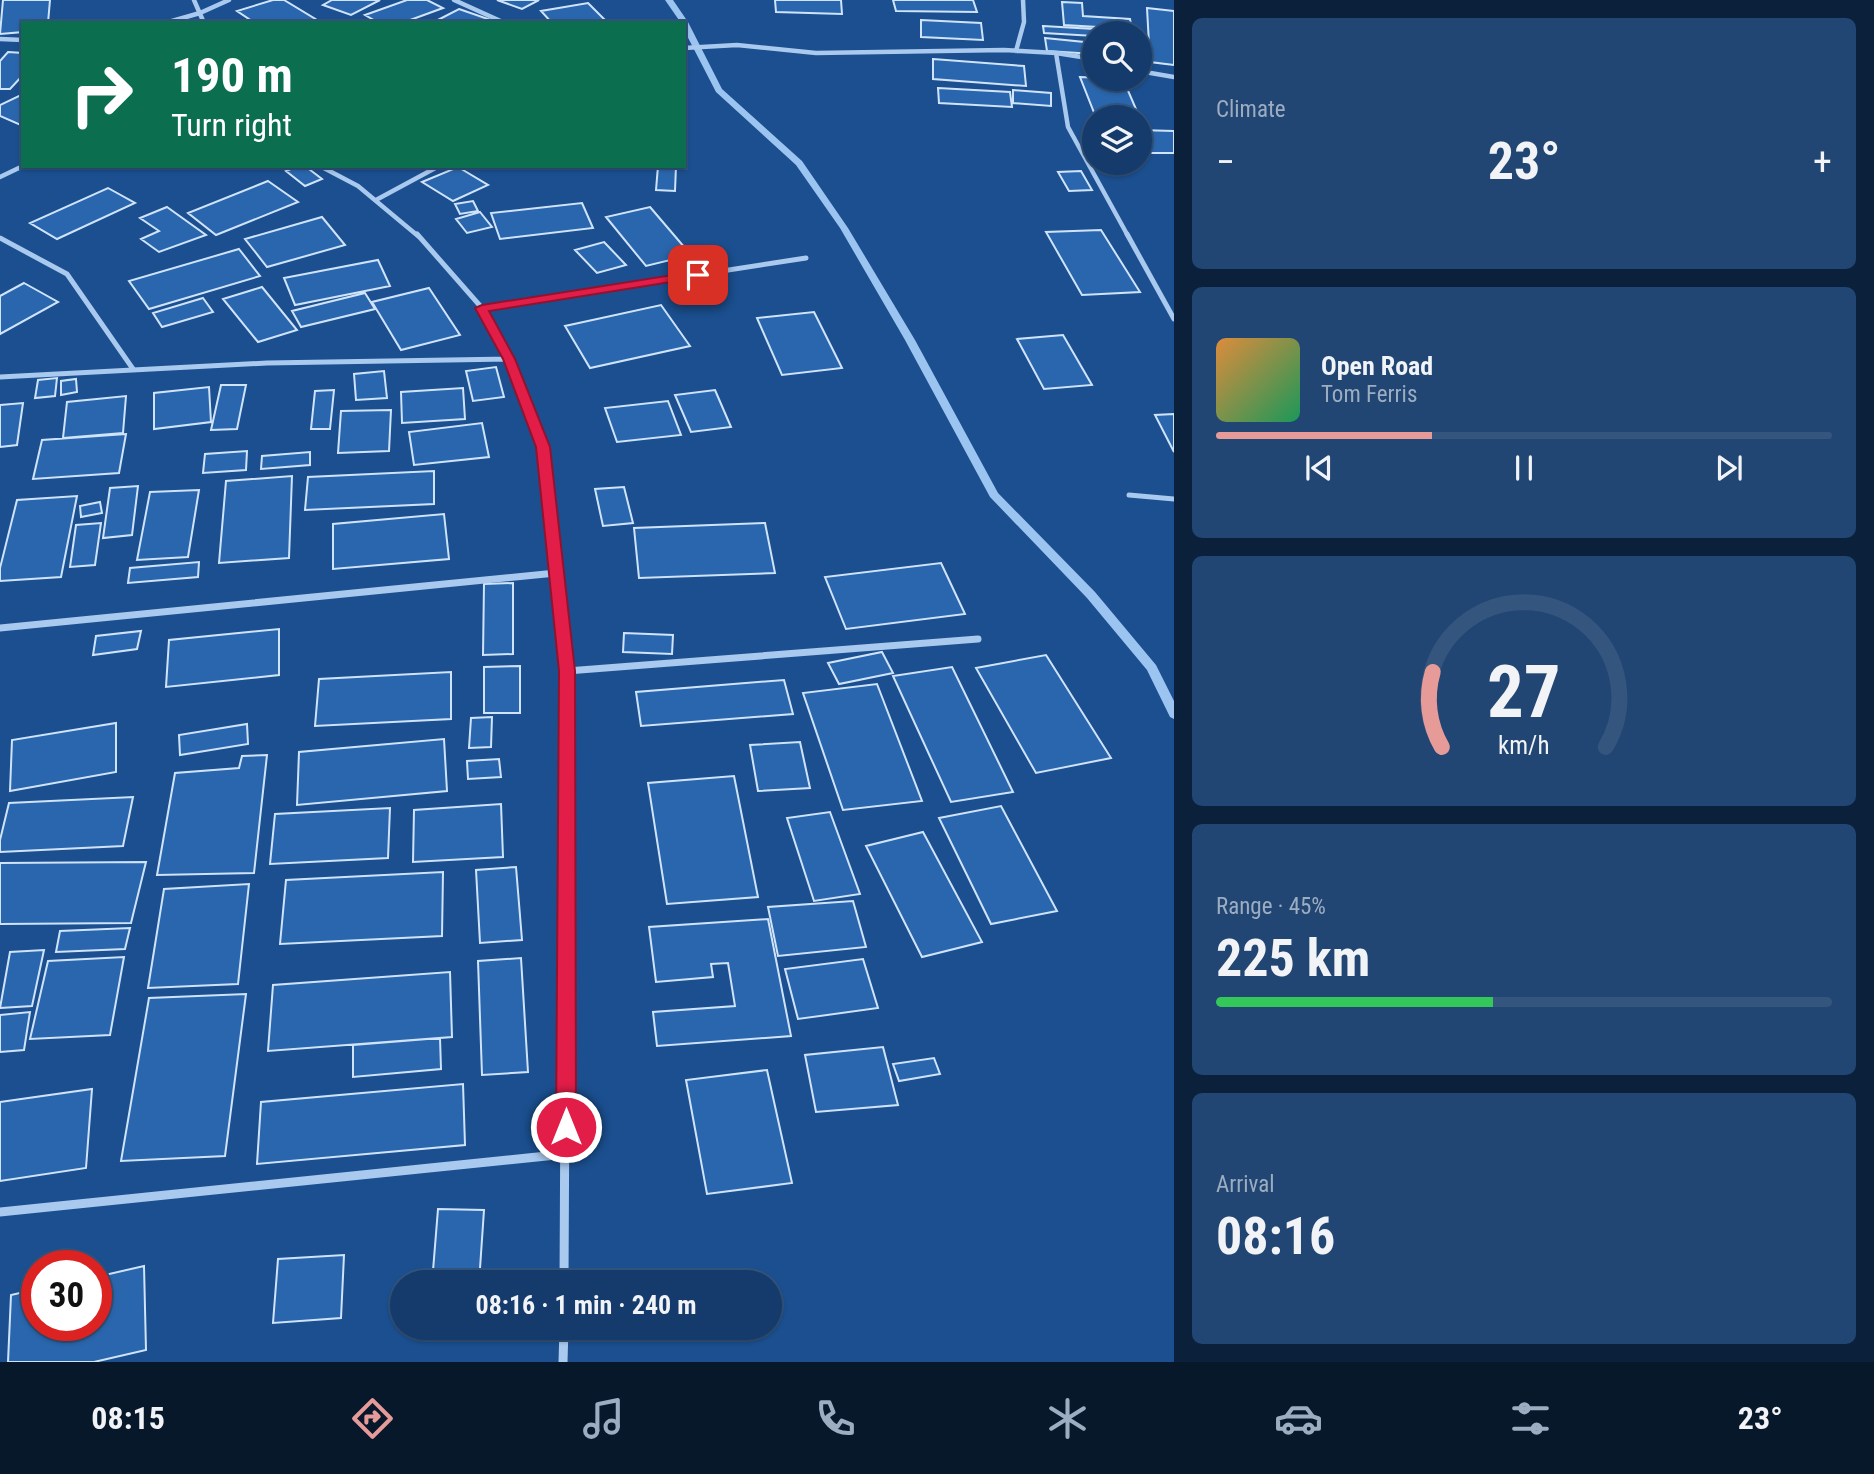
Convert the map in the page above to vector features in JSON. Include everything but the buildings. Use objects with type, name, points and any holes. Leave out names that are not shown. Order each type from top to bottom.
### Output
[{"type":"street","points":[[194,0],[203,21]]},
{"type":"street","points":[[172,21],[200,13],[229,0]]},
{"type":"street","points":[[454,0],[501,21]]},
{"type":"street","points":[[1016,51],[1024,22],[1023,0]]},
{"type":"street","points":[[0,39],[21,40]]},
{"type":"street","points":[[686,48],[737,46],[816,53],[903,50],[1016,51],[1082,57]]},
{"type":"street","points":[[1056,53],[1068,127],[1174,319]]},
{"type":"street","points":[[1152,73],[1174,77]]},
{"type":"street","points":[[0,177],[21,167]]},
{"type":"street","points":[[324,168],[358,186],[416,233],[482,308],[509,359],[543,447],[567,671],[564,1270]]},
{"type":"street","points":[[376,200],[435,168]]},
{"type":"street","points":[[0,238],[67,274],[133,369]]},
{"type":"street","points":[[482,308],[806,258]]},
{"type":"street","points":[[0,377],[133,369],[509,359]]},
{"type":"street","points":[[1129,495],[1174,499]]},
{"type":"street","points":[[0,628],[556,573]]},
{"type":"street","points":[[567,671],[978,639]]},
{"type":"street","points":[[0,1212],[566,1154]]},
{"type":"street","points":[[563,1362],[564,1340]]},
{"type":"waterway","points":[[669,0],[683,21]]},
{"type":"waterway","points":[[686,26],[719,90],[799,163],[844,228],[910,340],[994,495],[1091,595],[1152,668],[1174,714]]},
{"type":"route","points":[[566,1127],[567,671],[543,447],[509,359],[482,308],[698,275]]}]
